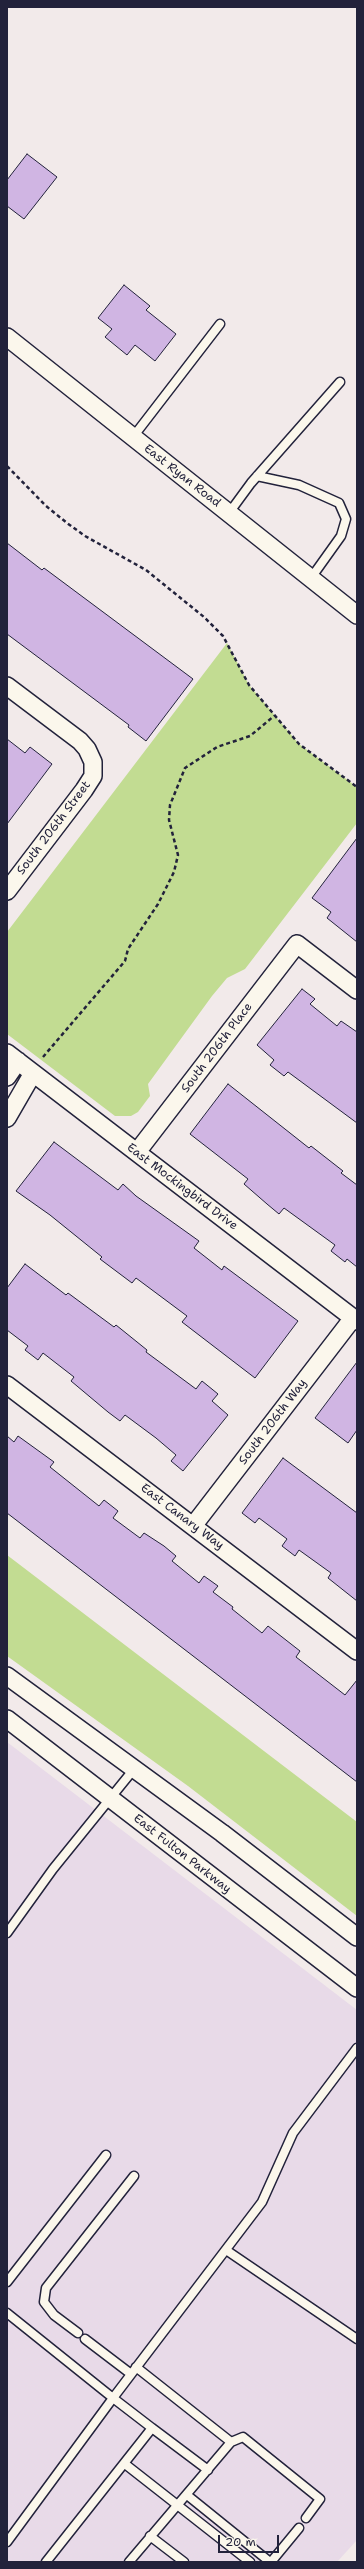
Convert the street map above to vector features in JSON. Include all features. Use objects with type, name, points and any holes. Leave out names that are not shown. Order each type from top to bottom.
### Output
[{"type":"street","name":"East Ryan Road","points":[[7,337],[357,615]]},
{"type":"street","name":"South 206th Street","points":[[7,686],[80,741],[87,748],[93,762],[93,776],[84,790],[7,891]]},
{"type":"street","name":"South 206th Place","points":[[137,1152],[297,944],[357,990]]},
{"type":"street","name":"East Mockingbird Drive","points":[[13,1057],[355,1319]]},
{"type":"street","points":[[7,1077],[13,1057]]},
{"type":"street","points":[[7,1118],[33,1073]]},
{"type":"street","name":"South 206th Way","points":[[193,1526],[355,1319]]},
{"type":"street","name":"East Canary Way","points":[[7,1385],[357,1651]]},
{"type":"street","points":[[7,1676],[134,1769],[357,1937]]},
{"type":"street","name":"East Fulton Parkway","points":[[7,1720],[357,1988]]},
{"type":"lane","points":[[133,437],[220,324]]},
{"type":"lane","points":[[229,513],[257,476],[340,382]]},
{"type":"lane","points":[[257,476],[299,485],[339,503],[346,519],[340,536],[311,578]]},
{"type":"lane","points":[[7,1932],[134,1769]]},
{"type":"lane","points":[[7,2542],[113,2398],[262,2202],[293,2133],[357,2048]]},
{"type":"lane","points":[[7,2282],[106,2155]]},
{"type":"lane","points":[[78,2333],[54,2315],[44,2302],[46,2288],[134,2176]]},
{"type":"lane","points":[[226,2250],[357,2339]]},
{"type":"lane","points":[[7,2313],[113,2398],[208,2470]]},
{"type":"lane","points":[[85,2339],[134,2371],[231,2442]]},
{"type":"lane","points":[[46,2562],[152,2428]]},
{"type":"lane","points":[[129,2562],[231,2442],[242,2437],[320,2500],[306,2518]]},
{"type":"lane","points":[[125,2464],[250,2562]]},
{"type":"lane","points":[[187,2495],[271,2562],[299,2528]]},
{"type":"lane","points":[[227,2544],[235,2534]]},
{"type":"lane","points":[[150,2536],[184,2562]]},
{"type":"path","points":[[7,466],[46,506],[67,523],[85,536],[146,570],[204,617],[222,636],[249,685],[299,744],[357,788]]},
{"type":"path","points":[[33,1073],[48,1050],[125,961],[128,949],[158,904],[174,872],[178,855],[169,820],[170,805],[185,768],[218,747],[250,736],[274,716]]},
{"type":"shaded area","points":[[7,1742],[357,2010],[357,2540],[337,2562],[7,2562]]},
{"type":"green space","points":[[227,643],[249,685],[299,744],[357,787],[357,823],[245,969],[227,978],[212,996],[148,1084],[150,1096],[138,1112],[131,1116],[115,1116],[7,1034],[7,932]]},
{"type":"green space","points":[[7,1555],[357,1822],[357,1916],[188,1786],[7,1656]]},
{"type":"building","points":[[27,154],[57,177],[24,219],[7,206],[7,180]]},
{"type":"building","points":[[124,285],[150,306],[146,310],[176,334],[155,361],[135,345],[127,355],[105,337],[112,329],[98,318]]},
{"type":"building","points":[[7,543],[42,570],[44,568],[193,679],[146,741],[128,727],[129,725],[7,634]]},
{"type":"building","points":[[7,739],[25,753],[30,747],[52,764],[7,824]]},
{"type":"building","points":[[357,838],[357,942],[327,918],[331,912],[312,898]]},
{"type":"building","points":[[302,989],[315,999],[310,1004],[337,1026],[341,1021],[357,1032],[357,1123],[288,1072],[284,1076],[270,1065],[274,1060],[257,1045]]},
{"type":"building","points":[[228,1084],[309,1148],[311,1146],[343,1171],[341,1173],[357,1185],[357,1267],[347,1259],[345,1262],[331,1251],[335,1245],[284,1208],[279,1214],[244,1184],[248,1179],[190,1134]]},
{"type":"building","points":[[54,1142],[118,1190],[123,1184],[136,1196],[199,1241],[194,1248],[222,1270],[224,1266],[298,1321],[255,1378],[182,1322],[187,1316],[136,1278],[132,1283],[100,1259],[102,1257],[50,1215],[16,1191]]},
{"type":"building","points":[[25,1264],[66,1295],[68,1293],[114,1327],[116,1325],[147,1350],[146,1352],[196,1389],[202,1381],[218,1394],[212,1401],[228,1415],[183,1471],[171,1461],[176,1455],[156,1438],[125,1415],[120,1421],[71,1381],[74,1377],[43,1353],[38,1360],[25,1350],[28,1346],[7,1330],[7,1288]]},
{"type":"building","points":[[357,1362],[357,1430],[348,1443],[315,1418]]},
{"type":"building","points":[[7,1436],[14,1442],[18,1436],[54,1462],[50,1467],[99,1506],[104,1500],[118,1511],[113,1518],[140,1538],[144,1533],[164,1546],[176,1556],[172,1561],[199,1583],[204,1576],[218,1586],[213,1592],[233,1607],[232,1609],[262,1633],[268,1626],[300,1651],[296,1657],[345,1695],[357,1680],[357,1782],[7,1513]]},
{"type":"building","points":[[283,1458],[357,1513],[357,1601],[328,1578],[331,1573],[299,1550],[295,1556],[282,1546],[287,1539],[259,1518],[255,1523],[242,1513]]}]
